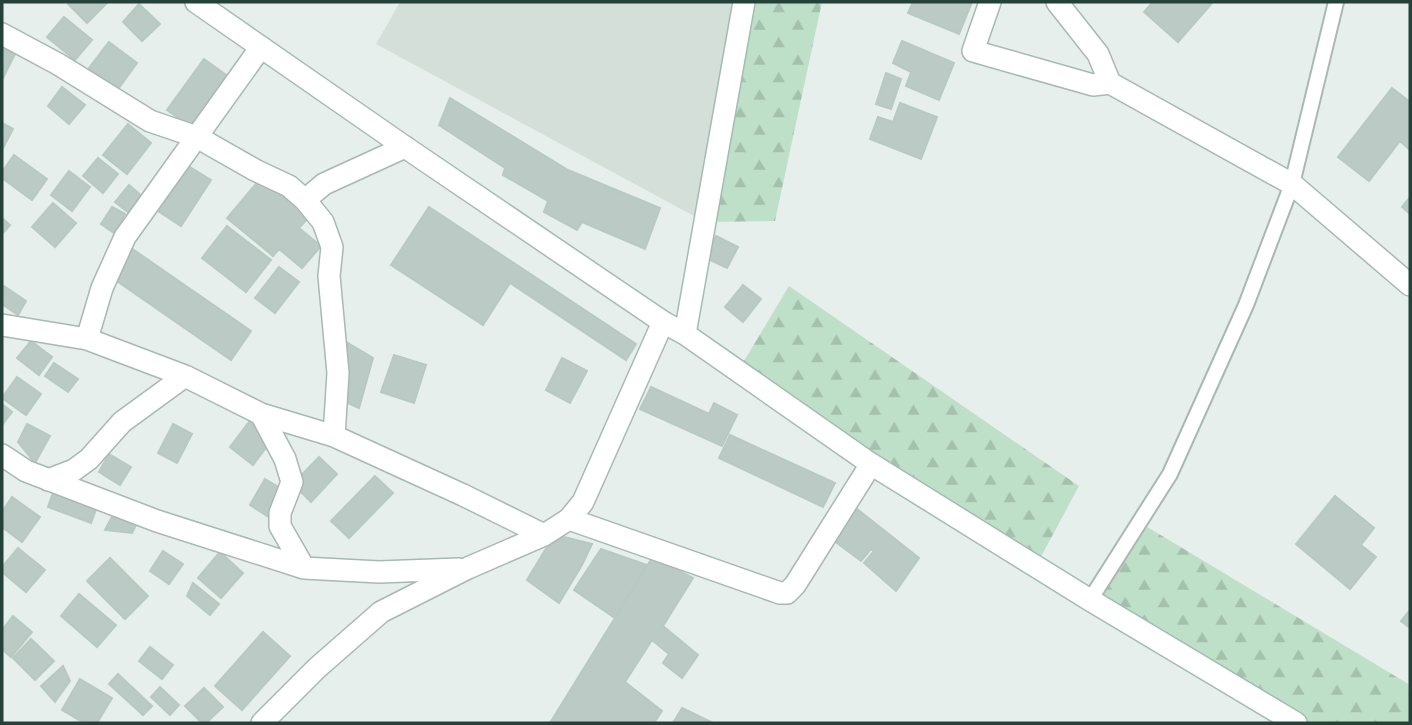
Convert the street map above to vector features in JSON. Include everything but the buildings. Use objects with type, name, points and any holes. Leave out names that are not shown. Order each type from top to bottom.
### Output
[{"type":"street","points":[[196,2],[405,147],[663,322],[685,334],[871,464],[1090,600],[1296,723]]},
{"type":"street","points":[[685,334],[744,2]]},
{"type":"street","points":[[990,2],[973,51],[1093,85],[1110,83],[1292,184],[1410,285]]},
{"type":"street","points":[[1057,2],[1098,54],[1110,83]]},
{"type":"street","points":[[2,34],[58,64],[150,121],[197,137],[289,186],[305,200],[323,222],[332,247],[329,276],[338,373],[334,436]]},
{"type":"street","points":[[87,339],[102,288],[125,237],[261,47]]},
{"type":"street","points":[[305,200],[324,184],[405,147]]},
{"type":"street","points":[[262,723],[317,668],[381,612],[468,568],[544,535],[569,519],[583,502],[663,322]]},
{"type":"street","points":[[2,325],[87,339],[185,376],[261,414],[334,436],[544,535]]},
{"type":"street","points":[[48,480],[74,470],[89,459],[122,422],[185,376]]},
{"type":"street","points":[[261,414],[285,459],[292,482],[279,513],[280,526],[304,568]]},
{"type":"street","points":[[2,455],[26,471],[157,521],[304,568],[379,572],[468,568]]},
{"type":"street","points":[[569,519],[780,593],[787,593],[871,464]]},
{"type":"lane","points":[[1090,600],[1170,474],[1246,306],[1292,184],[1336,2]]},
{"type":"shaded area","points":[[400,2],[744,2],[705,222],[376,44]]},
{"type":"green space","points":[[744,2],[822,2],[775,221],[705,222]]},
{"type":"green space","points":[[789,286],[1079,486],[1036,566],[738,371]]},
{"type":"green space","points":[[1139,522],[1410,685],[1410,723],[1296,723],[1090,600]]}]
